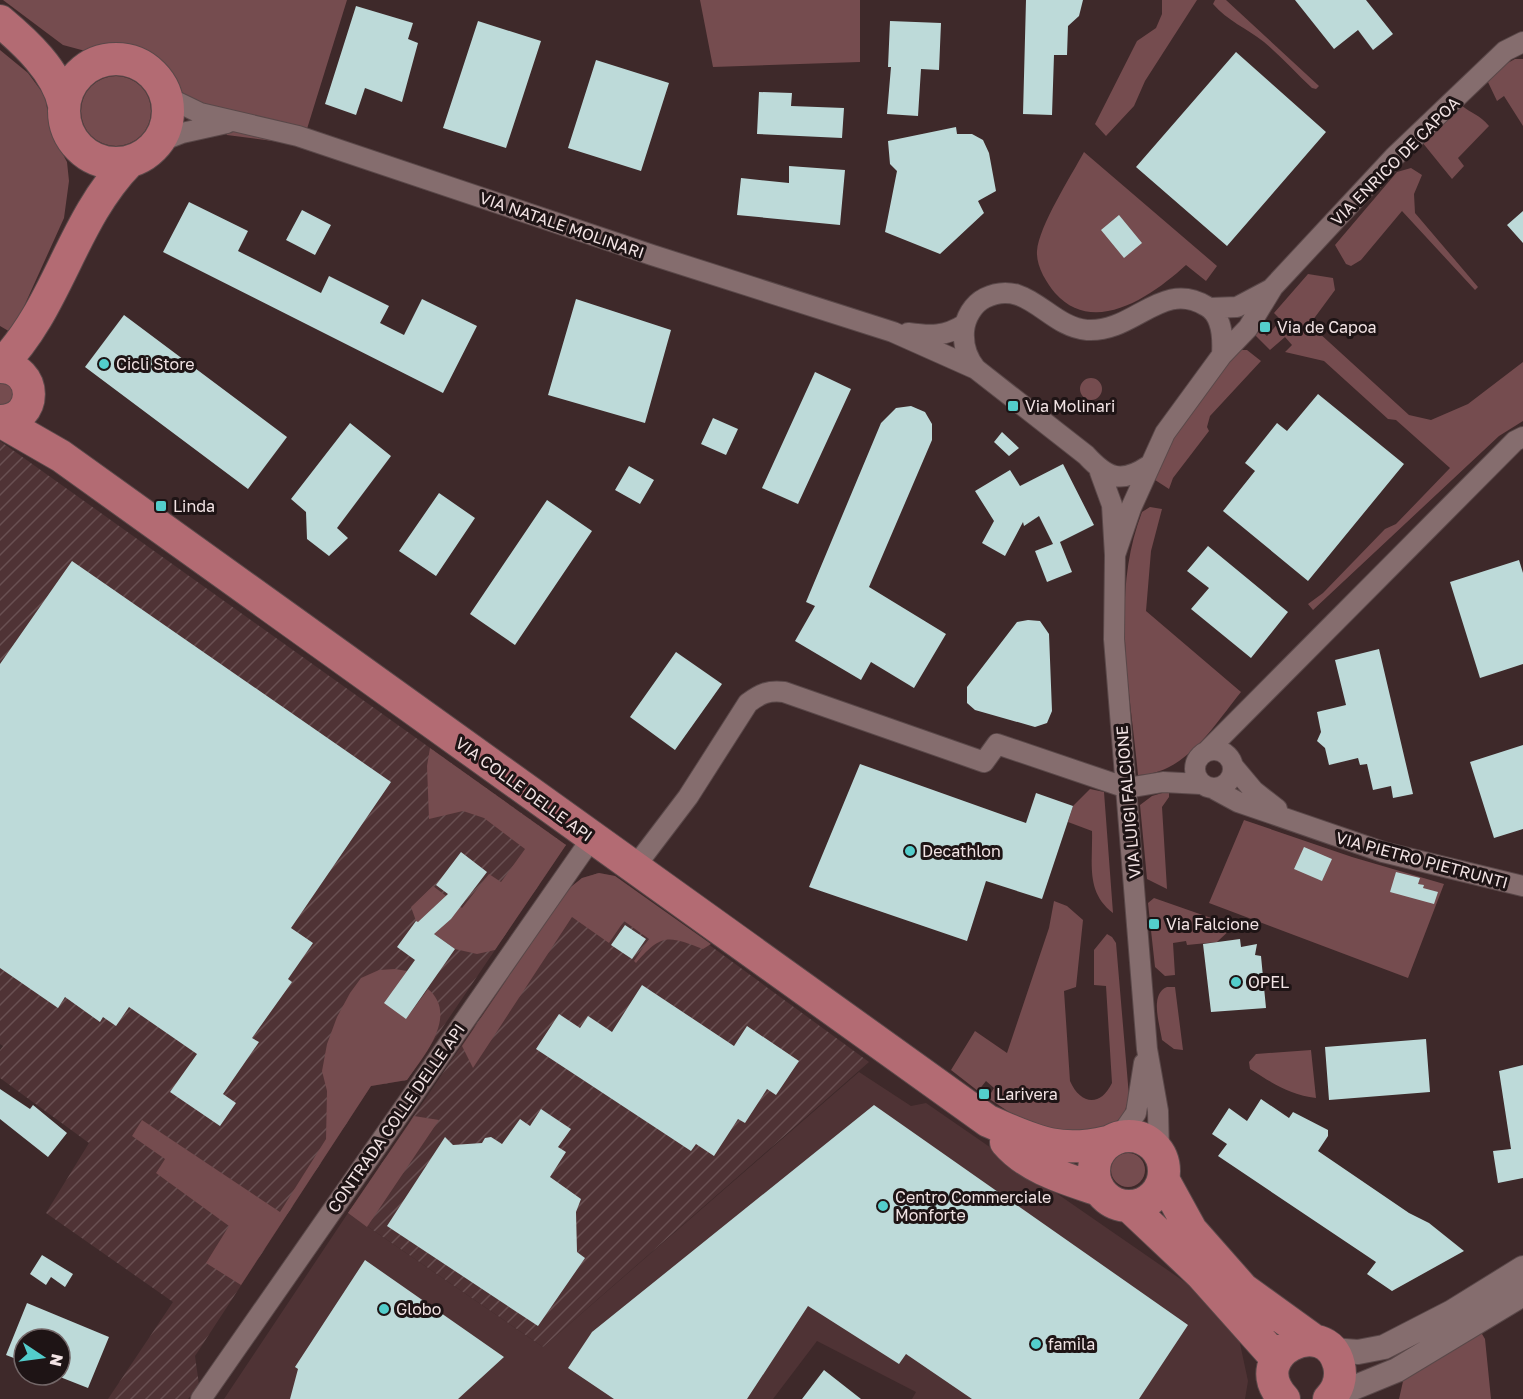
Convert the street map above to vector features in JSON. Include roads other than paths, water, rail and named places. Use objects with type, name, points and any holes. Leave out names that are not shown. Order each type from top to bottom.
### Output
[{"type":"main road","points":[[10,29],[67,59],[91,64]]},
{"type":"main road","points":[[10,29],[51,74],[64,105]]},
{"type":"main road","points":[[122,58],[137,62],[150,70],[161,82],[167,97],[169,112],[166,128],[159,142],[140,158],[129,162],[110,163],[93,158],[78,147],[69,135],[64,120],[64,105],[68,88],[91,64],[106,59],[122,58]]},
{"type":"main road","points":[[78,147],[84,198],[80,231]]},
{"type":"main road","points":[[0,367],[14,353],[38,319],[80,231],[108,183],[129,162]]},
{"type":"main road","points":[[0,421],[7,421],[22,413],[30,398],[28,359],[38,319]]},
{"type":"main road","points":[[0,367],[15,370],[28,386]]},
{"type":"main road","name":"VIA COLLE DELLE API","points":[[28,386],[41,421],[61,456]]},
{"type":"main road","name":"VIA COLLE DELLE API","points":[[0,421],[61,456],[988,1121],[1012,1148],[1054,1175],[1099,1190]]},
{"type":"main road","name":"VIA COLLE DELLE API","points":[[988,1121],[1043,1144],[1081,1149],[1114,1139]]},
{"type":"main road","points":[[1161,1165],[1151,1198],[1129,1206],[1117,1204],[1099,1190],[1094,1178],[1094,1164],[1099,1152],[1114,1139],[1142,1138],[1161,1165],[1191,1230],[1243,1289],[1323,1346],[1338,1361],[1340,1373],[1338,1386],[1330,1398]]},
{"type":"main road","points":[[1129,1206],[1201,1274],[1276,1386]]},
{"type":"main road","points":[[1276,1386],[1293,1343],[1323,1346]]},
{"type":"street","name":"VIA ENRICO DE CAPOA","points":[[1148,466],[1183,405],[1222,355],[1248,328],[1273,287],[1394,158],[1505,51],[1523,42]]},
{"type":"street","name":"VIA NATALE MOLINARI","points":[[167,97],[186,107],[229,122],[271,128],[298,136],[652,255],[893,332],[976,369],[1086,455],[1100,472]]},
{"type":"street","name":"VIA NATALE MOLINARI","points":[[159,142],[182,133],[229,122]]},
{"type":"street","name":"VIA ENRICO DE CAPOA","points":[[1210,308],[1237,307],[1273,287]]},
{"type":"street","points":[[976,369],[967,356],[964,324],[978,301],[1004,292],[1027,297],[1060,322],[1089,330],[1123,325],[1151,307],[1169,300],[1185,298],[1210,308],[1216,316],[1223,339],[1222,355]]},
{"type":"street","name":"VIA NATALE MOLINARI","points":[[893,332],[938,336],[950,333],[964,324]]},
{"type":"street","name":"VIA PIETRO PIETRUNTI","points":[[1163,782],[1202,755],[1240,720],[1427,528],[1515,441],[1523,437]]},
{"type":"street","points":[[1100,472],[1123,477],[1136,474],[1148,466]]},
{"type":"street","name":"VIA LUIGI FALCIONE","points":[[1115,555],[1148,466]]},
{"type":"street","name":"VIA LUIGI FALCIONE","points":[[1100,472],[1112,505],[1115,555],[1114,639],[1147,1049],[1158,1111],[1161,1165]]},
{"type":"street","points":[[634,868],[688,797],[748,703],[771,690],[784,692],[984,762],[997,744],[1127,788]]},
{"type":"street","points":[[1232,763],[1220,751],[1202,755],[1194,773],[1207,787],[1226,784],[1230,779],[1240,720]]},
{"type":"street","name":"VIA PIETRO PIETRUNTI","points":[[1232,763],[1254,791],[1288,818]]},
{"type":"street","name":"VIA PIETRO PIETRUNTI","points":[[1127,788],[1163,782],[1207,787],[1238,802],[1288,818],[1325,834],[1383,852],[1523,886]]},
{"type":"street","name":"CONTRADA COLLE DELLE API","points":[[201,1399],[592,838]]},
{"type":"street","name":"VIA LUIGI FALCIONE","points":[[1114,1139],[1136,1113],[1147,1049]]},
{"type":"street","points":[[1323,1346],[1358,1352],[1384,1347],[1452,1312],[1523,1268]]},
{"type":"street","points":[[1330,1398],[1397,1370],[1523,1294]]},
{"type":"place","name":"Via de Capoa","points":[[1265,327]]},
{"type":"place","name":"Cicli Store","points":[[104,364]]},
{"type":"place","name":"Via Molinari","points":[[1013,406]]},
{"type":"place","name":"Linda","points":[[161,506]]},
{"type":"place","name":"Decathlon","points":[[910,851]]},
{"type":"place","name":"Via Falcione","points":[[1154,924]]},
{"type":"place","name":"OPEL","points":[[1236,982]]},
{"type":"place","name":"Larivera","points":[[984,1094]]},
{"type":"place","name":"Centro Commerciale Monforte","points":[[883,1206]]},
{"type":"place","name":"Globo","points":[[384,1309]]},
{"type":"place","name":"famila","points":[[1036,1344]]}]
